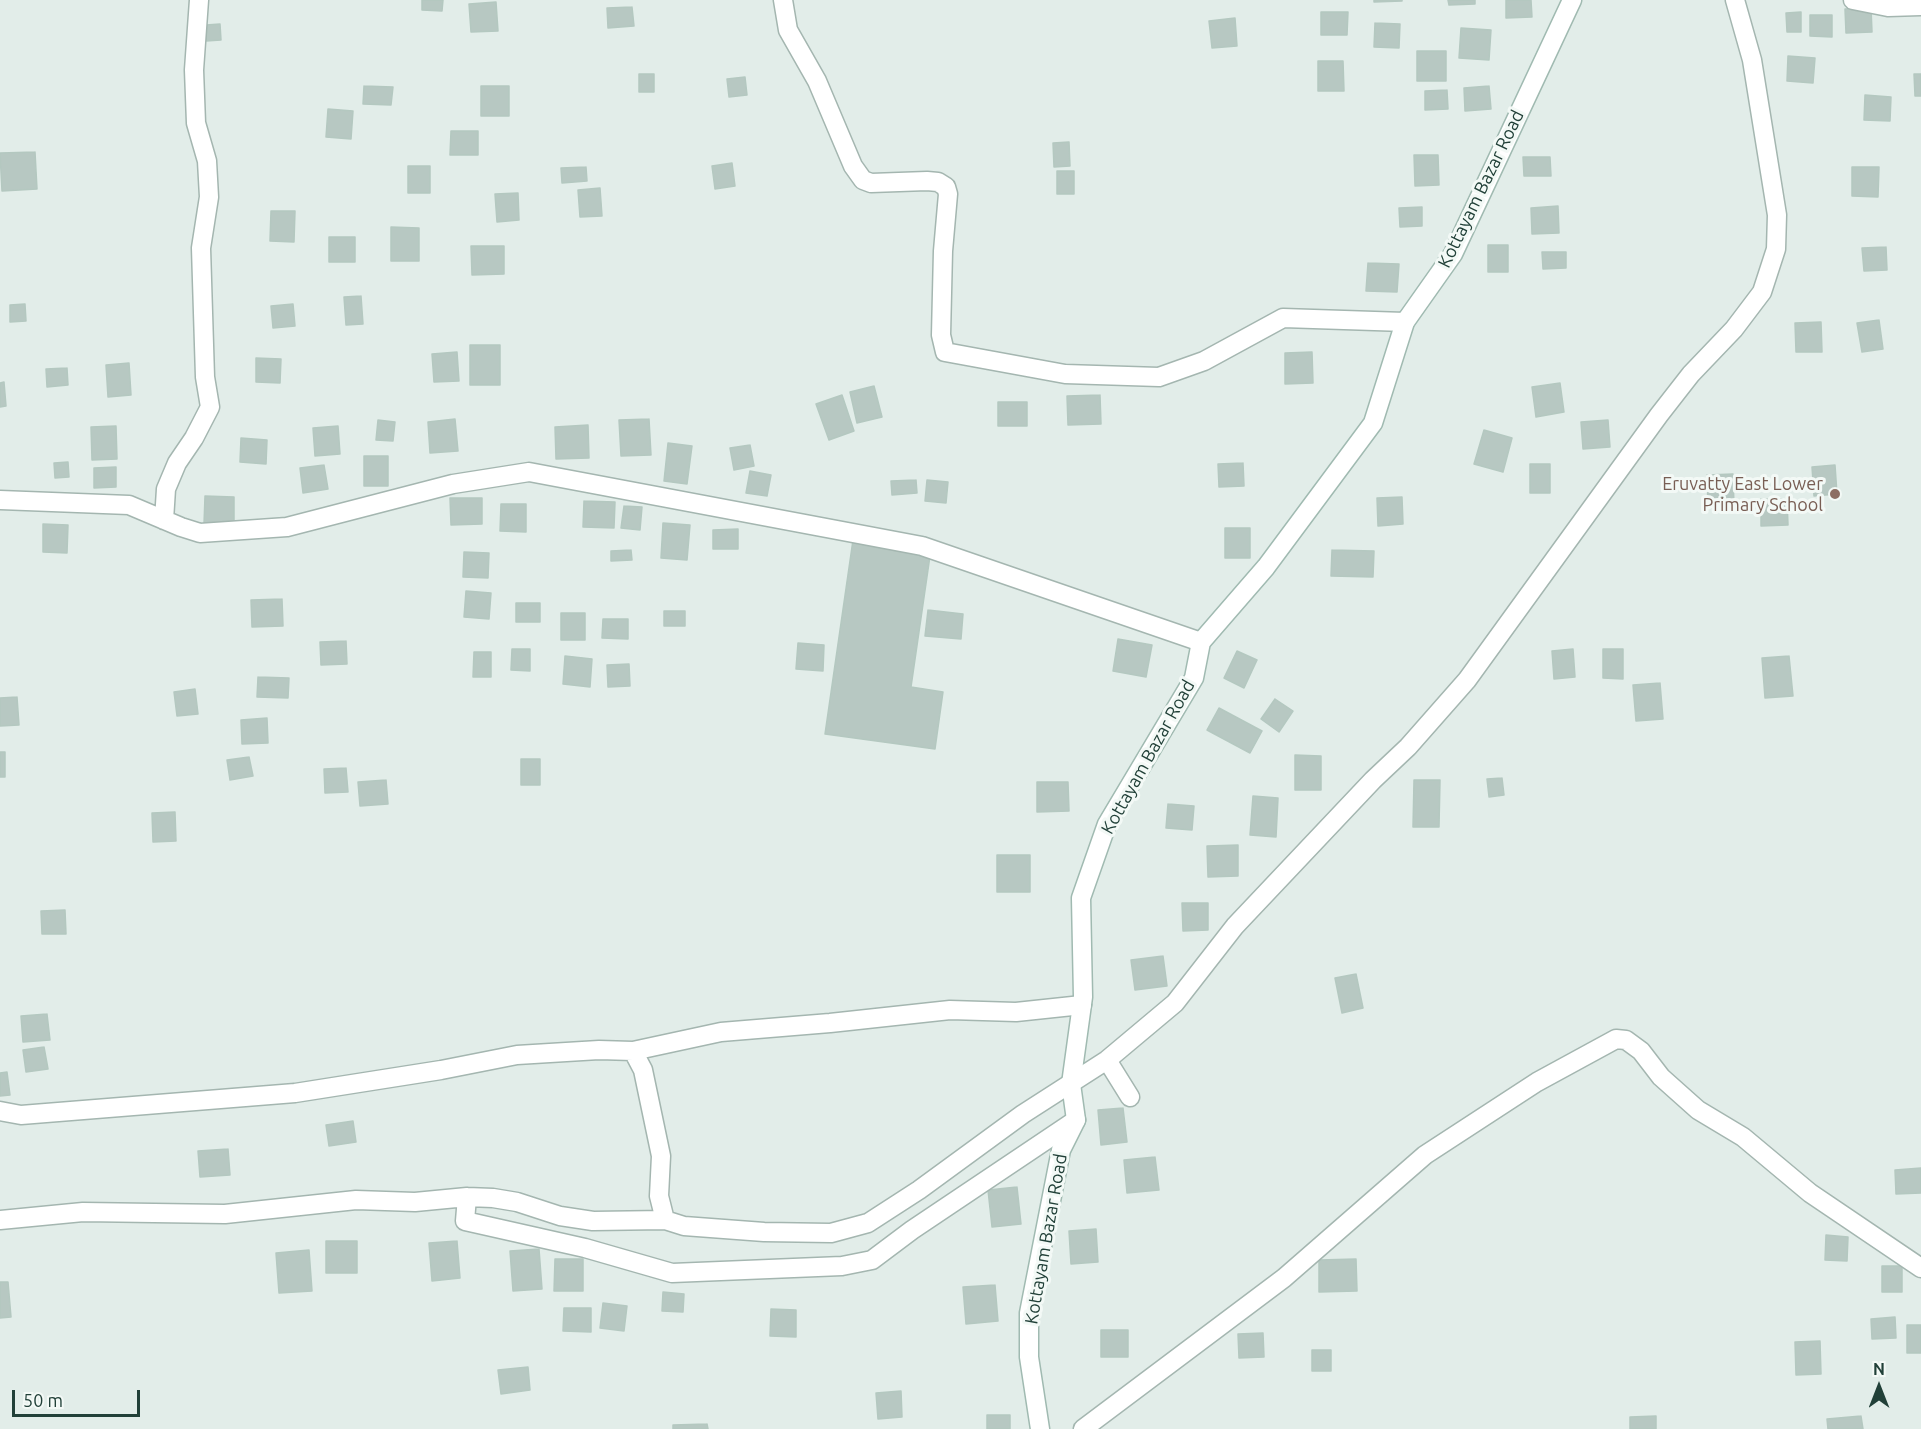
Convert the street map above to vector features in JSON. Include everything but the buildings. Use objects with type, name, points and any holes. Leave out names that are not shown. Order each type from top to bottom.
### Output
[{"type":"street","points":[[164,520],[166,489],[177,463],[194,438],[210,407],[205,377],[201,248],[208,197],[207,160],[196,123],[194,70],[199,0]]},
{"type":"street","points":[[783,0],[788,30],[817,81],[853,166],[863,180],[871,183],[927,181],[938,182],[946,187],[948,194],[945,214],[941,335],[945,352],[1065,374],[1159,377],[1204,361],[1283,318],[1405,322]]},
{"type":"street","name":"Kottayam Bazar Road","points":[[1040,1429],[1029,1357],[1029,1313],[1061,1150],[1076,1120],[1071,1086],[1082,1005],[1082,898],[1107,824],[1194,678],[1201,642],[1266,567],[1372,423],[1405,322],[1453,254],[1572,0]]},
{"type":"street","points":[[0,1220],[83,1212],[225,1214],[356,1200],[415,1202],[467,1197],[517,1202],[560,1216],[593,1221],[665,1220],[684,1226],[764,1232],[831,1233],[868,1223],[919,1190],[1023,1114],[1071,1086],[1107,1060],[1175,1003],[1235,926],[1372,780],[1408,747],[1467,680],[1659,415],[1691,374],[1734,329],[1762,292],[1776,249],[1777,215],[1752,60],[1735,0]]},
{"type":"street","points":[[1853,0],[1888,7],[1921,6]]},
{"type":"street","points":[[0,500],[129,505],[201,533],[287,527],[453,484],[529,472],[922,546],[1201,642]]},
{"type":"street","points":[[0,1111],[21,1115],[295,1093],[441,1070],[517,1055],[599,1050],[633,1051],[721,1032],[950,1010],[1016,1012],[1082,1005]]},
{"type":"street","points":[[1083,1429],[1284,1278],[1425,1155],[1537,1082],[1616,1039],[1626,1040],[1641,1051],[1661,1077],[1698,1110],[1743,1137],[1810,1193],[1921,1268]]},
{"type":"street","points":[[633,1051],[643,1070],[661,1156],[659,1196],[665,1220]]},
{"type":"street","points":[[1107,1060],[1130,1097]]},
{"type":"street","points":[[467,1197],[465,1221],[585,1248],[672,1274],[842,1266],[872,1260],[912,1230],[1076,1120]]},
{"type":"place","name":"Eruvatty East Lower Primary School","points":[[1835,494]]}]
